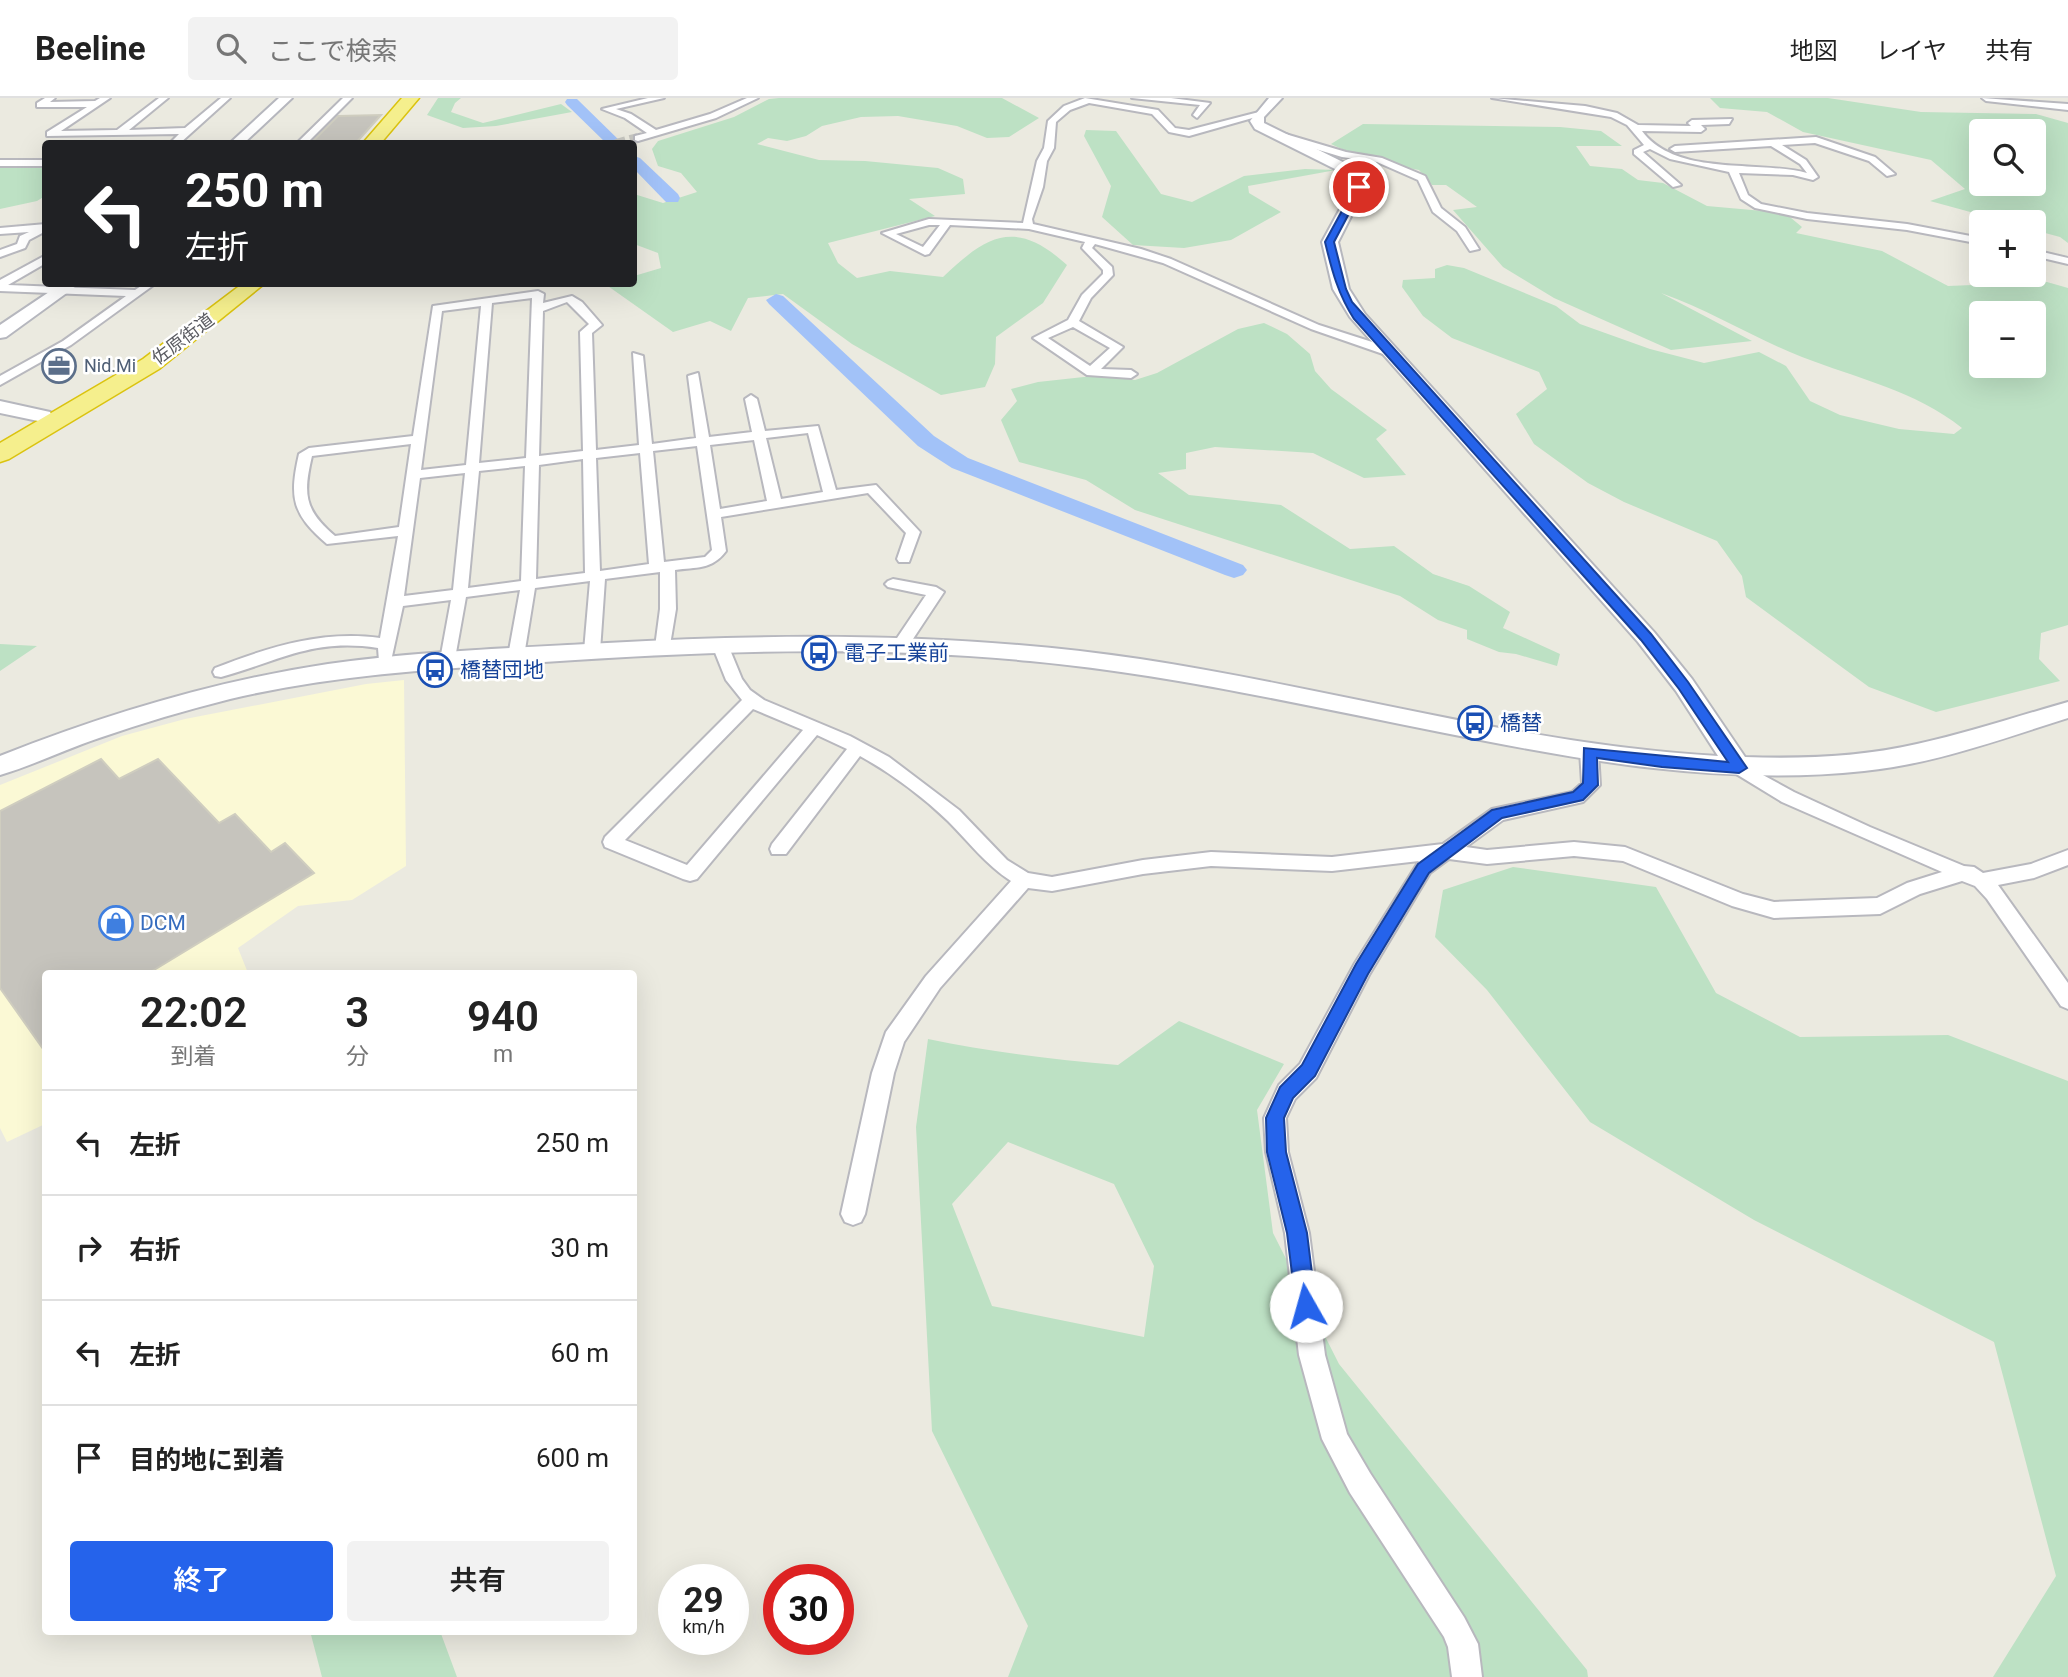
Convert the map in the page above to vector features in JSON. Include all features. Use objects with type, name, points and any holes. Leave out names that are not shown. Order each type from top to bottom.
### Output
[{"type":"highway","points":[[374,140],[411,98]]},
{"type":"highway","points":[[388,140],[424,98]]},
{"type":"highway","name":"佐原街道","points":[[0,441],[171,337],[233,287]]},
{"type":"highway","name":"佐原街道","points":[[0,454],[150,364],[250,287]]},
{"type":"street","points":[[51,98],[40,105],[97,104]]},
{"type":"street","points":[[106,98],[50,134],[187,131]]},
{"type":"street","points":[[119,132],[164,98]]},
{"type":"street","points":[[177,140],[226,98]]},
{"type":"street","points":[[239,140],[286,98]]},
{"type":"street","points":[[304,140],[348,98]]},
{"type":"street","points":[[657,133],[645,129],[628,116],[606,109],[660,98]]},
{"type":"street","points":[[638,138],[689,123],[754,98]]},
{"type":"street","points":[[1136,98],[1206,103],[1197,115]]},
{"type":"street","points":[[1263,123],[1276,98]]},
{"type":"street","points":[[1496,98],[1613,114],[1638,128],[1652,147],[1683,159],[1733,170],[1793,172],[1813,177],[1813,171],[1806,164],[1774,144]]},
{"type":"street","points":[[1600,98],[1613,114]]},
{"type":"street","points":[[1986,98],[2068,109]]},
{"type":"street","points":[[1029,226],[1027,219],[1038,187],[1042,161],[1049,148],[1052,121],[1068,108],[1090,99],[1155,112],[1172,130],[1189,133],[1263,123],[1345,155],[1379,160],[1422,178],[1437,210],[1461,229],[1474,249]]},
{"type":"street","points":[[675,115],[689,123]]},
{"type":"street","points":[[1638,128],[1701,129],[1692,123],[1729,121]]},
{"type":"street","points":[[1263,123],[1356,176],[1359,187],[1330,242],[1341,289],[1348,302],[1646,637],[1684,685],[1739,768],[1788,797],[1863,832],[1974,877],[1994,894],[2068,1000]]},
{"type":"street","points":[[1676,185],[1637,152],[1652,147],[1816,141],[1872,159],[1890,174]]},
{"type":"street","points":[[0,163],[42,163]]},
{"type":"street","points":[[1733,170],[1744,197],[1758,206],[1807,216],[1907,227],[1969,239]]},
{"type":"street","points":[[947,222],[925,252],[887,233],[929,222],[947,222],[1029,226],[1092,240],[1167,261],[1315,327],[1390,352]]},
{"type":"street","points":[[0,231],[42,227]]},
{"type":"street","points":[[0,254],[21,246],[24,238],[42,228]]},
{"type":"street","points":[[1092,240],[1087,248],[1108,269],[1108,275],[1086,297],[1073,322],[1039,338],[1091,372],[1131,374]]},
{"type":"street","points":[[2046,256],[2068,261]]},
{"type":"street","points":[[0,286],[42,260]]},
{"type":"street","points":[[0,286],[42,287]]},
{"type":"street","points":[[0,333],[66,287],[137,293]]},
{"type":"street","points":[[0,381],[67,343],[146,287]]},
{"type":"street","points":[[385,655],[396,602],[438,308],[538,294],[528,584],[516,656]]},
{"type":"street","points":[[538,309],[568,298],[597,325],[586,332],[595,576],[592,651]]},
{"type":"street","points":[[448,660],[460,593],[488,302]]},
{"type":"street","points":[[1073,322],[1117,348],[1091,372]]},
{"type":"street","points":[[637,356],[646,448],[668,609],[663,647]]},
{"type":"street","points":[[396,602],[709,561],[719,551],[695,376]]},
{"type":"street","points":[[751,400],[775,504]]},
{"type":"street","points":[[0,407],[43,416]]},
{"type":"street","points":[[413,475],[813,429],[831,495]]},
{"type":"street","points":[[405,531],[332,541],[309,522],[297,488],[306,454],[419,439]]},
{"type":"street","points":[[713,514],[871,488],[913,532],[904,559]]},
{"type":"street","points":[[893,584],[936,592],[901,644]]},
{"type":"street","points":[[221,672],[268,653],[309,642],[370,640],[385,655]]},
{"type":"street","points":[[0,766],[94,730],[204,697],[304,677],[385,655],[448,660],[720,645],[901,644],[1092,660],[1202,677],[1589,751],[1662,762],[1739,768],[1871,762],[1944,746],[2068,710]]},
{"type":"street","points":[[720,645],[734,680],[752,699],[884,761],[953,815],[1000,865],[1024,880],[1052,884],[1143,867],[1211,859],[1332,864],[1444,851],[1487,857],[1574,849],[1625,854],[1739,901],[1774,909],[1880,906],[1914,888],[1974,877],[2035,871],[2068,857]]},
{"type":"street","points":[[752,699],[612,842],[690,874],[814,728]]},
{"type":"street","points":[[779,849],[858,747]]},
{"type":"street","points":[[1467,1677],[1463,1644],[1454,1627],[1360,1483],[1335,1439],[1312,1355],[1297,1233],[1277,1152],[1275,1118],[1287,1093],[1308,1071],[1362,969],[1423,868],[1498,814],[1577,797],[1591,785],[1589,751]]},
{"type":"street","points":[[853,1214],[883,1073],[894,1038],[933,982],[1024,880]]},
{"type":"shaded area","points":[[404,680],[406,866],[352,900],[298,906],[238,948],[247,970],[42,970],[42,1125],[7,1142],[0,1128],[0,785],[122,736],[185,719],[366,684]]},
{"type":"green space","points":[[438,98],[461,98],[451,112],[483,123],[561,104],[572,112],[496,126],[463,128],[427,115]]},
{"type":"green space","points":[[1002,98],[1039,118],[1009,137],[987,138],[957,126],[898,116],[861,117],[822,126],[806,136],[787,141],[768,138],[757,144],[819,160],[938,168],[963,179],[965,194],[909,199],[935,216],[828,243],[838,263],[857,278],[890,271],[943,277],[959,262],[989,242],[1017,237],[1032,241],[1067,265],[1043,303],[996,337],[995,364],[985,387],[941,395],[852,344],[783,294],[748,298],[731,331],[710,321],[673,332],[609,287],[637,287],[637,275],[661,268],[658,253],[637,245],[637,195],[663,203],[697,192],[681,173],[658,166],[652,149],[658,141],[734,117],[769,99]]},
{"type":"green space","points":[[1710,98],[1828,98],[1921,112],[2036,114],[2068,123],[2068,243],[2060,237],[2046,233],[2046,210],[1969,212],[1930,201],[1965,189],[1931,160],[1803,132],[1767,112],[1720,108]]},
{"type":"green space","points":[[1363,124],[1560,127],[1601,131],[1622,146],[1576,146],[1590,166],[1622,169],[1638,180],[1663,183],[1707,206],[1785,213],[1802,227],[1796,233],[1882,251],[1948,286],[2046,287],[2047,282],[2068,288],[2068,625],[2041,633],[2039,659],[2060,681],[1936,712],[1869,687],[1746,597],[1742,576],[1717,541],[1624,502],[1588,483],[1534,444],[1516,414],[1547,389],[1539,372],[1452,338],[1423,316],[1402,287],[1403,280],[1435,278],[1435,269],[1447,265],[1464,268],[1556,306],[1580,324],[1650,349],[1704,363],[1759,352],[1786,366],[1810,401],[1840,415],[1899,429],[1954,434],[1962,428],[1925,404],[1885,386],[1802,357],[1661,293],[1752,341],[1671,350],[1554,298],[1503,267],[1453,210],[1477,207],[1446,185],[1432,185],[1419,170],[1331,144]]},
{"type":"green space","points":[[1086,130],[1116,131],[1161,194],[1192,202],[1244,176],[1305,169],[1336,170],[1248,186],[1249,193],[1281,212],[1231,240],[1184,248],[1133,245],[1102,217],[1111,186],[1084,136]]},
{"type":"green space","points":[[0,165],[42,166],[42,198],[0,209]]},
{"type":"green space","points":[[1264,323],[1287,334],[1310,354],[1315,371],[1331,389],[1387,430],[1376,439],[1406,475],[1364,478],[1313,453],[1215,447],[1186,453],[1186,469],[1158,473],[1189,495],[1281,505],[1350,549],[1394,546],[1433,574],[1469,586],[1510,612],[1503,628],[1560,654],[1557,666],[1499,652],[1467,639],[1467,630],[1438,620],[1400,596],[1135,510],[1086,480],[1019,462],[1001,420],[1017,401],[1011,389],[1038,382],[1102,375],[1135,380],[1157,373],[1238,329]]},
{"type":"green space","points":[[0,644],[37,646],[0,671]]},
{"type":"green space","points":[[1513,867],[1656,887],[1716,993],[1800,1037],[1948,1035],[2068,1081],[2068,1677],[1993,1677],[2056,1576],[1994,1342],[1754,1220],[1590,1122],[1487,990],[1435,937],[1443,890]]},
{"type":"green space","points":[[1179,1021],[1284,1064],[1257,1110],[1273,1233],[1339,1364],[1587,1670],[1588,1677],[1008,1677],[1028,1626],[932,1431],[916,1127],[928,1039],[1023,1055],[1118,1065]],"holes":[[[1008,1142],[1114,1184],[1154,1266],[1144,1337],[992,1306],[952,1204]]]},
{"type":"green space","points":[[311,1635],[441,1635],[457,1677],[322,1677]]},
{"type":"building","points":[[381,115],[359,140],[314,140],[338,116]]},
{"type":"building","name":"DCM","points":[[101,759],[119,779],[158,759],[219,823],[235,814],[271,852],[285,843],[314,873],[154,970],[42,970],[42,1047],[0,988],[0,811]]},
{"type":"waterway","points":[[572,102],[612,140]]},
{"type":"waterway","points":[[637,164],[672,198]]},
{"type":"waterway","points":[[776,300],[926,441],[960,463],[1234,570]]},
{"type":"tunnel","points":[[631,140],[638,138]]},
{"type":"place","name":"Nid.Mi","points":[[59,366]]},
{"type":"place","name":"電子工業前","points":[[819,653]]},
{"type":"place","name":"橋替団地","points":[[435,670]]},
{"type":"place","name":"橋替","points":[[1475,723]]},
{"type":"place","name":"DCM","points":[[116,923]]},
{"type":"route","points":[[1306,1306],[1297,1233],[1277,1152],[1275,1118],[1287,1093],[1308,1071],[1362,969],[1423,868],[1498,814],[1518,807],[1577,797],[1591,785],[1589,751],[1662,762],[1739,768],[1684,685],[1646,637],[1358,317],[1348,302],[1341,289],[1330,242],[1359,187]]}]
